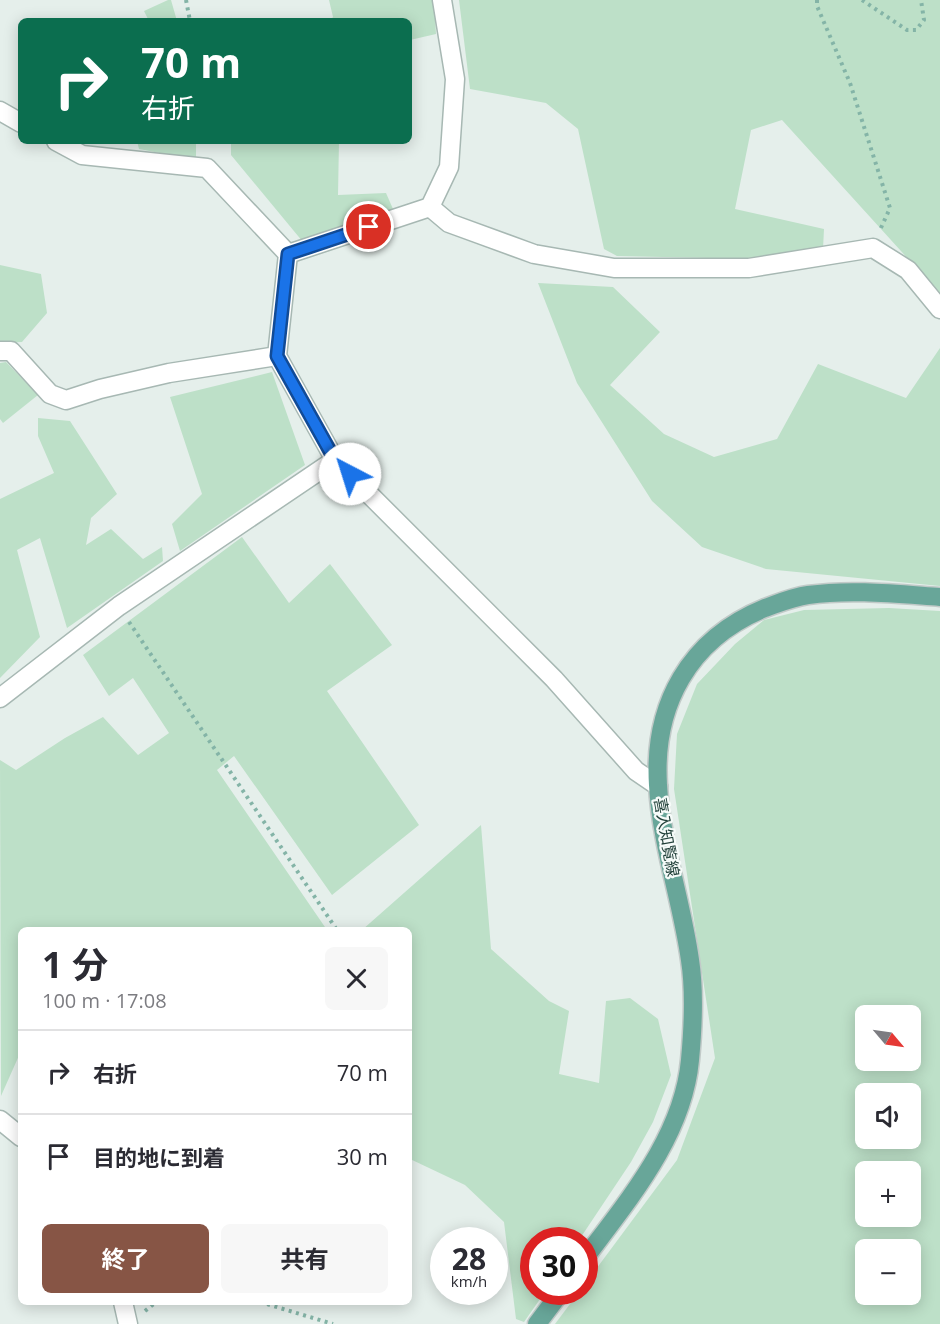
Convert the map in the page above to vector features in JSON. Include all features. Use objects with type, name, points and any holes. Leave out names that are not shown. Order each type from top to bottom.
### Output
[{"type":"main road","name":"喜入知覧線","points":[[598,1241],[642,1182],[664,1142],[681,1104],[690,1062],[693,1013],[691,962],[658,786],[659,735],[676,686],[692,661],[710,640],[733,623],[782,601],[808,595],[880,592],[940,597]]},
{"type":"main road","points":[[537,1324],[551,1305]]},
{"type":"street","points":[[288,254],[430,207],[449,167],[455,79],[442,0]]},
{"type":"street","points":[[0,111],[18,121]]},
{"type":"street","points":[[62,144],[82,155],[207,168],[288,254],[277,356],[335,460],[554,679],[636,771],[658,786]]},
{"type":"street","points":[[430,207],[449,223],[534,254],[614,268],[748,268],[873,248],[908,270],[940,309]]},
{"type":"street","points":[[0,351],[11,351],[50,394],[66,400],[100,389],[169,373],[277,356]]},
{"type":"street","points":[[0,698],[118,606],[335,460]]},
{"type":"street","points":[[0,1120],[18,1135]]},
{"type":"street","points":[[124,1305],[128,1324]]},
{"type":"path","points":[[186,0],[189,18]]},
{"type":"path","points":[[817,0],[817,6],[850,83],[890,208],[873,248]]},
{"type":"path","points":[[862,0],[907,30],[916,30],[924,20],[921,0]]},
{"type":"path","points":[[118,606],[335,927]]},
{"type":"path","points":[[270,1305],[333,1324]]},
{"type":"green space","points":[[171,0],[176,18],[148,18],[144,11]]},
{"type":"green space","points":[[329,0],[434,0],[436,34],[412,40],[412,18],[333,17]]},
{"type":"green space","points":[[459,0],[940,0],[940,294],[782,120],[751,130],[735,209],[824,229],[823,249],[754,259],[617,256],[604,249],[578,129],[546,103],[470,89]]},
{"type":"green space","points":[[138,144],[196,144],[196,160],[139,149]]},
{"type":"green space","points":[[231,144],[339,144],[338,195],[386,193],[393,209],[303,242],[231,155]]},
{"type":"green space","points":[[0,265],[41,274],[47,313],[22,342],[0,343]]},
{"type":"green space","points":[[538,283],[613,287],[660,332],[610,385],[664,434],[714,457],[777,439],[818,364],[906,398],[940,348],[940,586],[766,569],[702,547],[652,501],[577,383]]},
{"type":"green space","points":[[6,362],[38,395],[3,423],[0,419],[0,363]]},
{"type":"green space","points":[[272,372],[305,465],[180,551],[172,524],[202,494],[170,397]]},
{"type":"green space","points":[[38,418],[70,421],[117,494],[91,518],[86,545],[111,529],[143,559],[162,547],[163,561],[67,628],[40,538],[17,550],[40,637],[0,678],[0,499],[54,473],[38,436]]},
{"type":"green space","points":[[242,537],[289,603],[330,564],[392,645],[327,691],[419,825],[332,895],[234,756],[217,770],[325,927],[18,927],[18,1058],[1,1096],[0,760],[16,770],[65,738],[103,717],[138,755],[169,733],[133,678],[109,696],[83,655]]},
{"type":"green space","points":[[889,608],[940,611],[940,1324],[555,1324],[569,1305],[598,1305],[598,1266],[677,1160],[715,1058],[674,789],[677,734],[697,684],[735,644],[764,620],[804,610]]},
{"type":"green space","points":[[481,825],[491,949],[549,1001],[569,1011],[559,1074],[599,1083],[606,1001],[630,998],[658,1019],[671,1075],[653,1122],[631,1162],[588,1227],[520,1227],[520,1305],[536,1305],[524,1322],[516,1319],[508,1254],[508,1227],[505,1227],[504,1222],[465,1185],[412,1160],[412,927],[365,927]]},
{"type":"route","points":[[350,474],[335,460],[277,356],[288,254],[369,227]]}]
